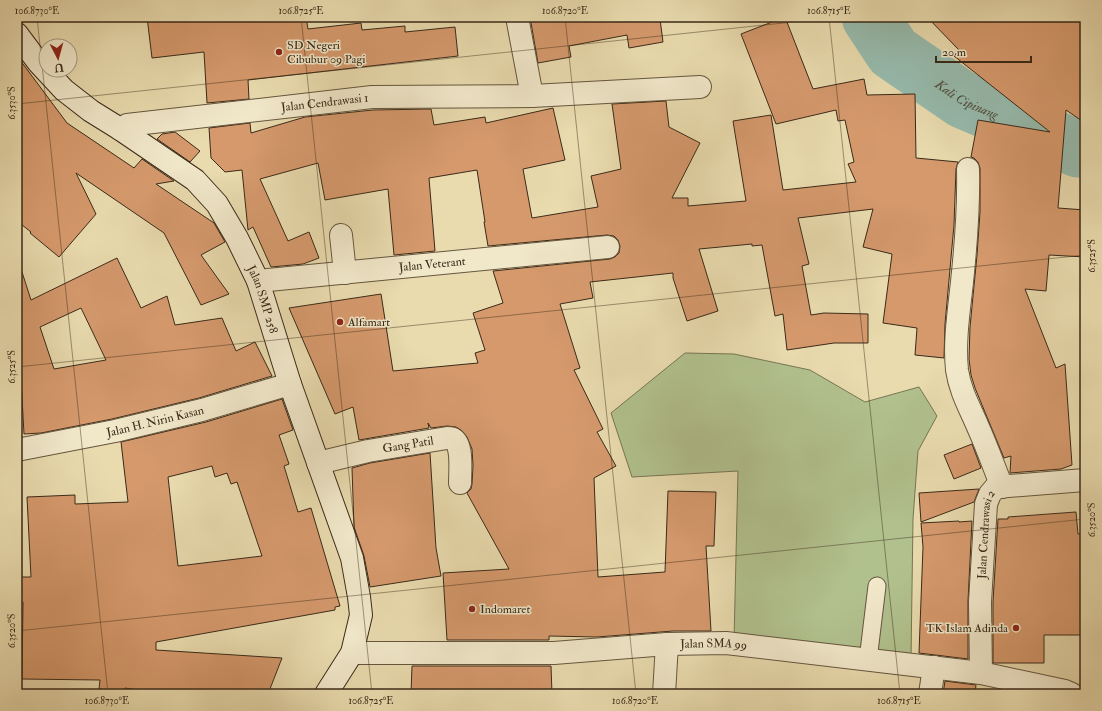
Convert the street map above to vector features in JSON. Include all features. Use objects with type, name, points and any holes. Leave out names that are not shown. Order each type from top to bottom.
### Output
[{"type":"street","points":[[517,17],[532,96]]},
{"type":"street","name":"Jalan SMP 258","points":[[17,34],[38,62],[64,90],[195,180],[217,204],[237,238],[258,281],[290,384],[352,558],[359,597],[361,615],[352,653],[326,694]]},
{"type":"street","name":"Jalan Cendrawasi 1","points":[[120,129],[126,125],[372,97],[532,96],[700,87]]},
{"type":"street","points":[[968,169],[969,195],[967,229],[956,353],[961,386],[965,399],[979,429],[1002,487]]},
{"type":"street","points":[[341,235],[345,273]]},
{"type":"street","name":"Jalan Veterant","points":[[258,281],[608,247]]},
{"type":"street","name":"Jalan H. Nirin Kasan","points":[[17,450],[116,432],[202,410],[290,384]]},
{"type":"street","name":"Gang Patil","points":[[318,463],[368,451],[452,438],[460,450],[460,483]]},
{"type":"street","name":"Jalan Cendrawasi 2","points":[[981,673],[980,602],[986,504],[990,494],[996,487],[1085,480]]},
{"type":"street","name":"Jalan SMA 99","points":[[352,653],[554,653],[667,644],[726,643],[981,673],[1065,691],[1072,694]]},
{"type":"street","points":[[664,694],[667,644]]},
{"type":"street","points":[[930,694],[934,667]]},
{"type":"lane","points":[[868,660],[877,586]]},
{"type":"green space","points":[[685,353],[734,354],[810,370],[865,402],[919,387],[937,416],[918,451],[913,519],[911,659],[734,641],[738,471],[632,477],[611,413]]},
{"type":"building","points":[[147,17],[306,17],[308,29],[361,23],[362,30],[405,26],[405,32],[455,27],[458,56],[248,80],[249,99],[207,103],[204,52],[152,58]]},
{"type":"building","points":[[530,17],[654,17],[654,19],[660,19],[663,42],[629,48],[627,35],[569,46],[571,57],[538,63]]},
{"type":"building","points":[[785,17],[813,89],[864,79],[867,95],[915,94],[916,158],[958,162],[956,169],[954,225],[945,324],[944,358],[915,355],[917,328],[883,323],[892,254],[863,247],[873,209],[798,218],[809,264],[802,266],[811,315],[824,313],[868,314],[868,343],[834,343],[787,350],[783,314],[775,316],[762,245],[752,246],[752,244],[699,249],[718,311],[687,321],[673,278],[673,273],[590,282],[593,298],[560,304],[580,368],[574,370],[603,429],[597,432],[616,466],[594,478],[598,577],[665,572],[668,491],[716,492],[714,546],[706,546],[711,631],[673,631],[597,637],[549,636],[549,640],[447,640],[443,573],[509,569],[467,493],[471,489],[473,466],[472,449],[467,437],[456,427],[447,426],[431,428],[428,423],[429,428],[359,440],[353,407],[335,414],[289,308],[381,294],[393,371],[478,363],[475,353],[485,350],[473,313],[503,303],[493,271],[610,259],[619,253],[620,246],[618,240],[614,236],[607,235],[488,246],[477,170],[429,178],[435,251],[394,255],[388,189],[325,200],[318,163],[260,179],[288,241],[309,232],[319,258],[303,264],[271,267],[253,227],[248,230],[242,170],[225,172],[211,158],[209,128],[250,123],[251,133],[305,117],[373,110],[431,109],[434,125],[485,117],[486,123],[553,108],[565,160],[523,169],[532,218],[598,207],[591,176],[621,169],[612,104],[666,101],[669,127],[700,143],[672,198],[688,198],[688,206],[746,201],[733,121],[771,115],[783,190],[856,182],[848,164],[854,162],[845,120],[838,121],[836,110],[776,124],[741,34]]},
{"type":"building","points":[[927,17],[1085,17],[1085,123],[1066,110],[1058,208],[1085,210],[1085,257],[1049,255],[1046,291],[1025,289],[1056,368],[1065,364],[1072,465],[1061,469],[1010,473],[1011,456],[1004,458],[975,388],[971,375],[969,359],[970,327],[980,212],[980,168],[978,162],[971,157],[978,120],[1050,132],[954,56],[959,50]]},
{"type":"building","points":[[17,56],[67,123],[134,168],[142,159],[174,181],[156,184],[214,223],[225,242],[201,255],[229,294],[201,305],[164,233],[76,173],[96,214],[59,257],[17,221]]},
{"type":"building","points":[[175,132],[200,151],[190,162],[157,139],[162,134]]},
{"type":"building","points":[[117,258],[141,308],[167,296],[175,325],[222,318],[236,351],[255,342],[272,376],[199,398],[112,419],[41,433],[24,434],[20,362],[17,364],[17,273],[22,272],[31,300]],"holes":[[[81,308],[106,360],[54,369],[40,327]]]},
{"type":"building","points":[[282,399],[293,430],[279,435],[289,464],[284,466],[298,512],[311,508],[340,606],[335,607],[335,610],[156,642],[156,650],[282,658],[268,694],[160,694],[125,688],[125,693],[99,689],[100,680],[22,679],[23,602],[18,602],[18,577],[31,577],[27,497],[75,495],[75,504],[128,502],[121,442],[206,422]],"holes":[[[212,466],[215,477],[227,473],[231,484],[237,482],[262,556],[178,566],[168,477]]]},
{"type":"building","points":[[972,444],[981,468],[954,479],[944,455]]},
{"type":"building","points":[[430,453],[436,548],[441,576],[370,587],[364,556],[354,527],[352,468],[370,463]]},
{"type":"building","points":[[979,489],[974,502],[921,522],[919,493]]},
{"type":"building","points":[[1076,512],[1078,534],[1085,533],[1085,635],[1044,635],[1044,663],[993,663],[993,602],[998,519]]},
{"type":"building","points":[[972,521],[968,601],[968,659],[919,653],[923,547],[921,523]]},
{"type":"building","points":[[412,666],[551,666],[552,694],[411,694]]},
{"type":"building","points":[[945,681],[976,685],[975,694],[943,694]]},
{"type":"waterway","name":"Kali Cipinang","points":[[870,17],[893,52],[963,100],[1078,149],[1085,149]]},
{"type":"place","name":"SD Negeri Cibubur 09 Pagi","points":[[279,52]]},
{"type":"place","name":"Alfamart","points":[[340,322]]},
{"type":"place","name":"Indomaret","points":[[472,609]]},
{"type":"place","name":"TK Islam Adinda","points":[[1016,628]]}]
